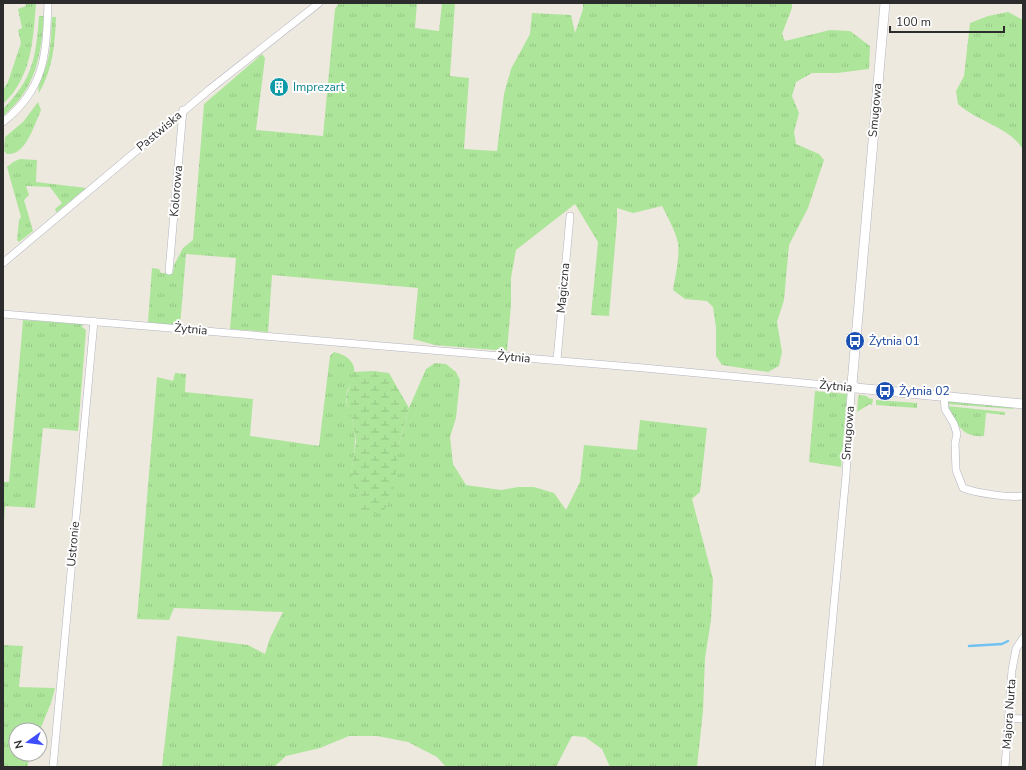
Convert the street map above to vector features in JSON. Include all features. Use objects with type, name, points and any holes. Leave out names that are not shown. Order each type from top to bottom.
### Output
[{"type":"street","points":[[3,122],[29,95],[37,82],[42,68],[46,45],[48,3]]},
{"type":"street","name":"Pastwiska","points":[[3,263],[183,110],[319,3]]},
{"type":"street","name":"Smugowa","points":[[819,767],[846,474],[855,341],[885,3]]},
{"type":"street","name":"Kolorowa","points":[[169,271],[183,110]]},
{"type":"street","name":"Magiczna","points":[[557,360],[570,216]]},
{"type":"street","name":"Żytnia","points":[[3,314],[557,360],[846,387],[853,386],[855,388],[1023,404]]},
{"type":"street","name":"Ustronie","points":[[53,767],[94,321]]},
{"type":"street","points":[[944,396],[944,405],[954,424],[957,434],[955,443],[956,470],[963,488],[972,492],[983,494],[1023,496]]},
{"type":"street","name":"Majora Nurta","points":[[1006,767],[1012,670],[1016,649],[1023,638]]},
{"type":"street","points":[[1009,718],[1023,719]]},
{"type":"green space","points":[[25,3],[36,3],[32,44],[20,82],[3,104],[3,90],[8,82],[21,43],[18,30],[22,28],[18,9],[26,6]]},
{"type":"green space","points":[[339,3],[417,3],[415,28],[439,31],[442,3],[455,3],[450,76],[469,78],[464,149],[497,151],[504,94],[511,69],[530,34],[532,13],[571,15],[575,33],[583,9],[583,3],[792,3],[792,8],[782,34],[785,41],[830,30],[850,31],[870,46],[869,69],[837,73],[812,73],[796,82],[792,96],[799,113],[794,132],[796,144],[819,154],[824,160],[808,208],[789,245],[784,300],[777,322],[782,352],[779,366],[768,372],[722,365],[716,356],[716,328],[713,307],[707,301],[685,299],[673,290],[678,260],[678,243],[662,206],[633,213],[617,208],[609,316],[591,315],[598,242],[575,204],[516,250],[511,278],[511,305],[507,351],[435,345],[413,339],[418,288],[272,275],[268,332],[230,329],[236,258],[186,254],[180,326],[148,322],[152,268],[159,269],[161,273],[173,273],[174,265],[183,248],[193,240],[204,104],[262,54],[265,58],[256,130],[323,136],[335,9]]},
{"type":"green space","points":[[1008,12],[1023,20],[1023,150],[1018,142],[1011,136],[958,104],[956,91],[964,76],[970,23],[988,16]]},
{"type":"green space","points":[[39,16],[44,16],[41,45],[35,71],[23,95],[3,116],[3,109],[21,88],[31,67],[36,44]]},
{"type":"green space","points":[[52,17],[56,17],[52,56],[44,84],[39,93],[39,85],[49,52]]},
{"type":"green space","points":[[38,102],[41,110],[28,140],[19,151],[7,154],[4,151],[5,137],[23,122]]},
{"type":"green space","points":[[20,159],[37,160],[36,182],[86,188],[56,212],[55,209],[62,203],[50,187],[26,186],[29,195],[24,200],[33,231],[19,242],[17,240],[19,220],[21,217],[7,167]]},
{"type":"green space","points":[[23,320],[83,324],[82,327],[86,330],[78,431],[43,428],[35,508],[5,506],[3,541],[3,482],[9,482]]},
{"type":"green space","points":[[334,352],[346,357],[354,367],[354,375],[346,395],[347,405],[353,422],[355,435],[351,474],[399,444],[409,408],[426,369],[435,363],[446,364],[456,372],[460,380],[456,418],[450,437],[453,464],[466,485],[501,490],[518,487],[534,487],[554,493],[566,510],[580,482],[584,445],[637,450],[640,420],[707,428],[700,492],[692,499],[713,579],[711,620],[705,658],[703,711],[697,767],[610,767],[602,749],[585,737],[572,736],[556,767],[446,767],[437,757],[408,742],[377,736],[349,736],[320,748],[286,756],[274,767],[162,767],[177,636],[248,645],[265,654],[270,638],[283,612],[174,608],[169,620],[137,619],[157,377],[173,381],[175,373],[186,374],[185,392],[253,399],[250,436],[319,446],[330,356]]},
{"type":"green space","points":[[373,371],[389,373],[409,408],[399,444],[393,496],[384,510],[370,515],[361,511],[351,474],[356,442],[353,421],[348,409],[346,396],[354,372]]},
{"type":"green space","points":[[815,391],[847,394],[841,467],[809,462]]},
{"type":"green space","points":[[859,395],[867,396],[868,398],[873,399],[872,405],[870,404],[857,412]]},
{"type":"green space","points":[[876,400],[917,403],[917,408],[876,405]]},
{"type":"green space","points":[[951,401],[1013,407],[1014,409],[946,404],[947,402]]},
{"type":"green space","points":[[947,406],[1005,412],[1005,415],[986,413],[984,436],[976,436],[970,435],[961,428]]},
{"type":"green space","points":[[3,645],[23,646],[19,687],[55,688],[43,722],[8,722],[8,762],[29,762],[27,767],[3,767]]},
{"type":"waterway","points":[[969,646],[1002,644],[1008,641]]},
{"type":"place","name":"Imprezart","points":[[279,87]]},
{"type":"place","name":"Żytnia 01","points":[[855,341]]},
{"type":"place","name":"Żytnia 02","points":[[885,391]]}]
